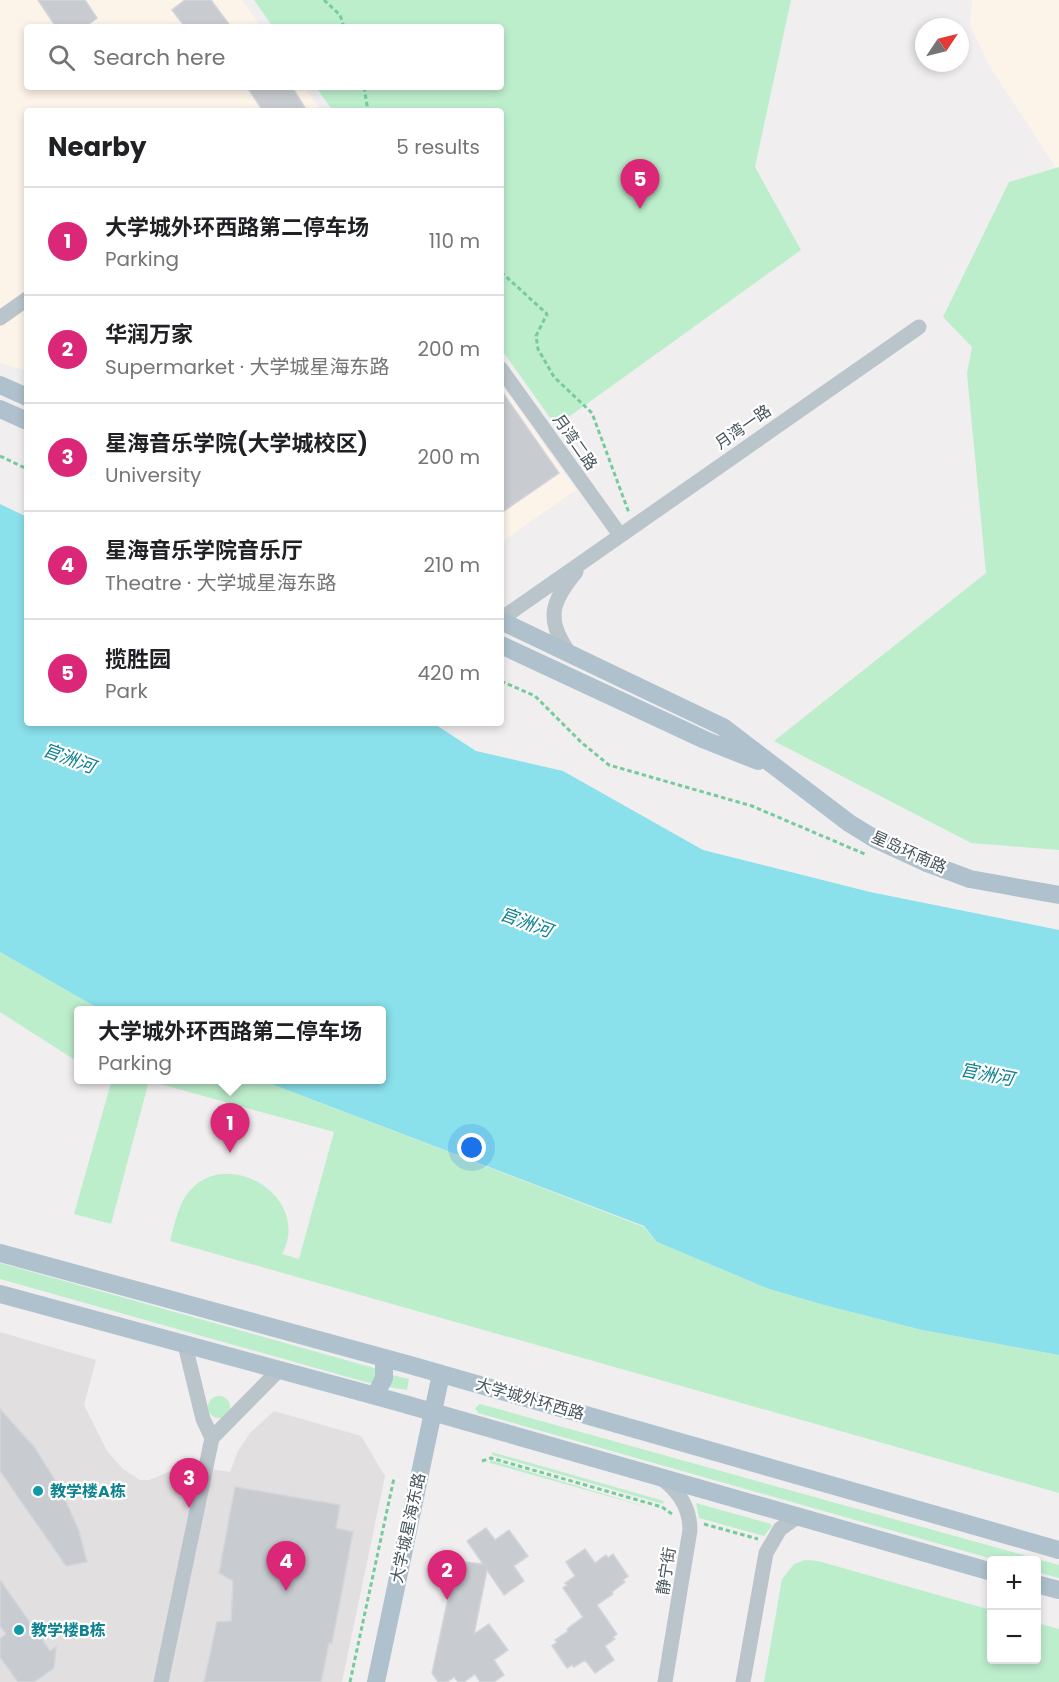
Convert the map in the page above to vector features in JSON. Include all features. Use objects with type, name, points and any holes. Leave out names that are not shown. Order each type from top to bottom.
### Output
[{"type":"main road","points":[[3,386],[24,395]]},
{"type":"main road","points":[[0,409],[24,420]]},
{"type":"main road","name":"星岛环南路","points":[[504,621],[723,727],[849,823],[909,855],[970,879],[1059,895]]},
{"type":"main road","name":"星岛环南路","points":[[504,646],[705,740],[777,768]]},
{"type":"main road","name":"大学城外环西路","points":[[0,1253],[441,1374],[1059,1551]]},
{"type":"main road","points":[[0,1294],[433,1412],[987,1571]]},
{"type":"main road","points":[[375,1396],[384,1378],[384,1358]]},
{"type":"main road","name":"大学城星海东路","points":[[376,1682],[441,1374]]},
{"type":"main road","points":[[1041,1585],[1059,1590]]},
{"type":"street","points":[[0,318],[24,301]]},
{"type":"street","name":"月湾一路","points":[[504,618],[919,327]]},
{"type":"street","name":"月湾二路","points":[[504,373],[620,536]]},
{"type":"street","points":[[3,386],[24,385]]},
{"type":"street","name":"月湾一路","points":[[570,654],[556,630],[554,609],[560,593],[588,558]]},
{"type":"street","points":[[185,1345],[203,1419],[213,1438]]},
{"type":"street","points":[[161,1682],[213,1438],[279,1370]]},
{"type":"street","name":"静宁街","points":[[658,1476],[683,1501],[690,1522],[665,1682]]},
{"type":"street","points":[[743,1682],[766,1552],[780,1529],[797,1516]]},
{"type":"path","points":[[324,0],[340,15],[343,24]]},
{"type":"path","points":[[364,90],[368,108]]},
{"type":"path","points":[[504,275],[547,314],[536,336],[538,349],[554,377],[592,413],[634,526]]},
{"type":"path","points":[[0,456],[24,468]]},
{"type":"path","points":[[504,682],[535,696],[582,743],[609,765],[752,806],[853,850],[877,858]]},
{"type":"path","points":[[482,1461],[491,1458],[662,1507],[679,1519]]},
{"type":"path","points":[[350,1682],[393,1478]]},
{"type":"path","points":[[699,1524],[710,1523],[753,1536],[761,1542]]},
{"type":"shaded area","points":[[0,0],[242,0],[259,24],[24,24],[24,90],[306,90],[319,108],[24,108],[24,370],[0,363]]},
{"type":"shaded area","points":[[972,0],[1059,0],[1059,167],[1057,169],[988,64],[970,25]]},
{"type":"shaded area","points":[[504,388],[576,490],[504,540]]},
{"type":"shaded area","points":[[0,1332],[96,1360],[84,1405],[107,1451],[123,1469],[140,1480],[149,1480],[186,1465],[230,1472],[238,1451],[250,1433],[274,1411],[361,1436],[385,1476],[342,1682],[0,1682]]},
{"type":"green space","points":[[254,0],[791,0],[755,167],[801,250],[556,426],[504,353],[504,108],[331,108],[318,90],[504,90],[504,24],[271,24]]},
{"type":"green space","points":[[1059,167],[1059,850],[971,843],[774,741],[986,573],[967,373],[972,347],[943,317],[1009,182]]},
{"type":"green space","points":[[0,952],[94,1006],[74,1006],[74,1059],[0,1012]]},
{"type":"green space","points":[[111,1084],[148,1084],[111,1224],[74,1214]]},
{"type":"green space","points":[[160,1084],[271,1084],[644,1227],[657,1242],[769,1289],[922,1330],[1059,1355],[1059,1493],[170,1241],[182,1202],[201,1181],[220,1174],[240,1175],[259,1183],[275,1196],[285,1213],[288,1233],[282,1254],[299,1259],[334,1132]]},
{"type":"green space","points":[[0,1263],[374,1368],[377,1372],[373,1382],[369,1383],[0,1279]]},
{"type":"green space","points":[[392,1375],[409,1379],[407,1390],[389,1387]]},
{"type":"green space","points":[[219,1396],[227,1399],[230,1407],[227,1415],[219,1418],[211,1415],[208,1407],[211,1399]]},
{"type":"green space","points":[[480,1404],[1027,1556],[987,1557],[478,1413],[475,1408]]},
{"type":"green space","points":[[492,1452],[664,1501],[663,1504],[492,1455]]},
{"type":"green space","points":[[490,1460],[661,1511],[490,1463]]},
{"type":"green space","points":[[696,1503],[772,1526],[764,1536],[699,1518]]},
{"type":"green space","points":[[805,1560],[818,1561],[987,1609],[987,1664],[1041,1664],[1041,1624],[1059,1629],[1059,1682],[764,1682],[782,1579],[794,1564]]},
{"type":"green space","points":[[1041,1560],[1059,1565],[1059,1578],[1041,1573]]},
{"type":"water","name":"官洲河","points":[[0,504],[24,516],[24,726],[438,726],[476,751],[563,771],[703,850],[870,892],[1059,930],[1059,1355],[922,1330],[769,1289],[657,1242],[644,1226],[271,1084],[386,1084],[386,1006],[94,1006],[0,952]]},
{"type":"building","points":[[38,0],[85,0],[97,18],[89,24],[54,24]]},
{"type":"building","points":[[185,0],[211,0],[229,24],[183,24],[172,10]]},
{"type":"building","points":[[249,90],[294,90],[305,108],[261,108]]},
{"type":"building","points":[[504,394],[559,473],[504,511]]},
{"type":"building","name":"教学楼A栋","points":[[0,1409],[35,1448],[60,1488],[79,1531],[87,1562],[66,1566],[0,1471]]},
{"type":"building","points":[[235,1487],[340,1505],[336,1528],[353,1532],[332,1643],[329,1643],[321,1682],[204,1682],[217,1622],[231,1621],[233,1581],[219,1573]]},
{"type":"building","points":[[486,1528],[495,1540],[509,1530],[528,1556],[514,1566],[524,1581],[504,1595],[487,1570],[474,1634],[489,1624],[508,1650],[494,1660],[504,1675],[494,1682],[480,1682],[475,1674],[464,1682],[458,1682],[454,1677],[447,1682],[438,1682],[432,1673],[456,1561],[483,1564],[467,1541]]},
{"type":"building","points":[[585,1549],[595,1563],[606,1555],[608,1558],[613,1554],[628,1576],[623,1580],[625,1582],[612,1592],[613,1594],[597,1605],[617,1634],[613,1637],[615,1639],[605,1646],[614,1660],[595,1673],[585,1660],[574,1667],[572,1665],[567,1668],[552,1646],[557,1642],[555,1640],[583,1617],[563,1588],[567,1585],[565,1583],[575,1576],[566,1562]]},
{"type":"building","name":"教学楼B栋","points":[[0,1580],[50,1651],[56,1647],[54,1668],[34,1682],[18,1682],[0,1657],[0,1639],[6,1634],[0,1626]]},
{"type":"place","name":"揽胜园","points":[[640,209]]},
{"type":"place","name":"大学城外环西路第二停车场","points":[[230,1153]]},
{"type":"place","name":"教学楼A栋","points":[[38,1491]]},
{"type":"place","name":"星海音乐学院(大学城校区)","points":[[189,1508]]},
{"type":"place","name":"星海音乐学院音乐厅","points":[[286,1591]]},
{"type":"place","name":"华润万家","points":[[447,1600]]},
{"type":"place","name":"教学楼B栋","points":[[19,1630]]}]
